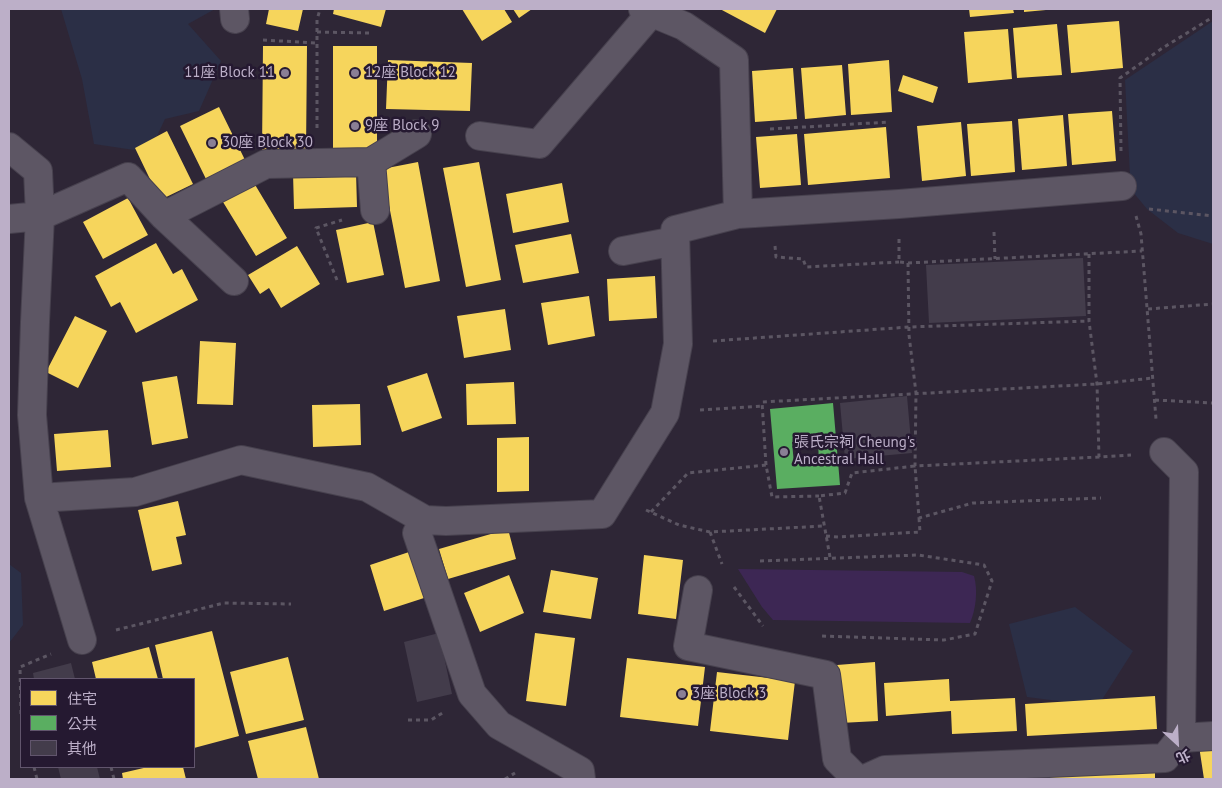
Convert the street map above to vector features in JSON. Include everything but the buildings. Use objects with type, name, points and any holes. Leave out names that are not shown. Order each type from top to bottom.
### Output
[{"type":"street","points":[[480,136],[539,144],[647,11],[684,26],[734,60],[738,214]]},
{"type":"street","points":[[164,216],[266,164],[371,162],[417,134]]},
{"type":"street","points":[[9,147],[38,172],[40,216],[32,415],[39,498],[82,640]]},
{"type":"street","points":[[371,162],[375,210]]},
{"type":"street","points":[[9,219],[40,216],[128,177],[164,216],[234,281]]},
{"type":"street","points":[[39,498],[135,492],[240,460],[367,487],[425,520],[446,521],[602,514],[665,413],[678,344],[675,230],[738,214],[899,204],[1128,196]]},
{"type":"street","points":[[624,251],[675,242]]},
{"type":"street","points":[[865,779],[885,770],[1164,758],[1181,738],[1184,472],[1164,452]]},
{"type":"street","points":[[425,520],[417,533],[472,694],[499,725],[580,771],[581,779]]},
{"type":"street","points":[[698,590],[688,646],[826,675],[836,759],[857,779]]},
{"type":"street","points":[[1181,738],[1213,736]]},
{"type":"path","points":[[317,163],[317,20],[320,9]]},
{"type":"path","points":[[1164,452],[1159,448],[1141,234],[1128,196],[1120,78],[1161,49],[1213,17]]},
{"type":"path","points":[[317,32],[369,34]]},
{"type":"path","points":[[259,40],[318,43]]},
{"type":"path","points":[[737,132],[889,122]]},
{"type":"path","points":[[1128,196],[1213,216]]},
{"type":"path","points":[[899,204],[899,262]]},
{"type":"path","points":[[337,280],[316,228],[375,210]]},
{"type":"path","points":[[771,213],[776,257],[803,259],[806,267],[1142,251]]},
{"type":"path","points":[[1090,254],[1089,321],[1097,384],[1099,457]]},
{"type":"path","points":[[826,536],[838,537],[920,532],[915,466],[916,393],[909,327],[908,263]]},
{"type":"path","points":[[1148,309],[1213,304]]},
{"type":"path","points":[[678,344],[909,327],[1089,321]]},
{"type":"path","points":[[1153,378],[1097,384],[762,402],[766,465],[772,497],[819,496],[845,493],[852,473],[915,466],[1164,452]]},
{"type":"path","points":[[1155,400],[1213,403]]},
{"type":"path","points":[[665,413],[762,406]]},
{"type":"path","points":[[651,512],[688,473],[766,465]]},
{"type":"path","points":[[819,496],[830,558]]},
{"type":"path","points":[[919,518],[973,503],[1101,498]]},
{"type":"path","points":[[602,514],[640,507],[679,525],[710,532],[824,526]]},
{"type":"path","points":[[710,532],[724,569]]},
{"type":"path","points":[[760,561],[918,555],[984,564],[992,581],[975,634],[944,640],[816,636]]},
{"type":"path","points":[[733,585],[767,631]]},
{"type":"path","points":[[20,678],[20,667],[82,640],[224,603],[292,604]]},
{"type":"shaded area","points":[[61,9],[215,9],[188,24],[221,61],[199,111],[165,119],[157,136],[134,150],[94,144],[82,79]]},
{"type":"shaded area","points":[[1213,21],[1213,244],[1178,233],[1147,209],[1123,180],[1130,176],[1125,80]]},
{"type":"shaded area","points":[[9,564],[21,573],[23,625],[9,643]]},
{"type":"shaded area","points":[[738,569],[962,572],[974,576],[976,587],[975,606],[970,623],[773,620],[762,607]]},
{"type":"shaded area","points":[[1075,607],[1133,651],[1098,706],[1027,697],[1009,624]]},
{"type":"place","name":"11座 Block 11","points":[[285,73]]},
{"type":"place","name":"12座 Block 12","points":[[355,73]]},
{"type":"place","name":"9座 Block 9","points":[[355,126]]},
{"type":"place","name":"30座 Block 30","points":[[212,143]]},
{"type":"place","name":"張氏宗祠 Cheung's Ancestral Hall","points":[[784,452]]},
{"type":"place","name":"3座 Block 3","points":[[682,694]]}]
